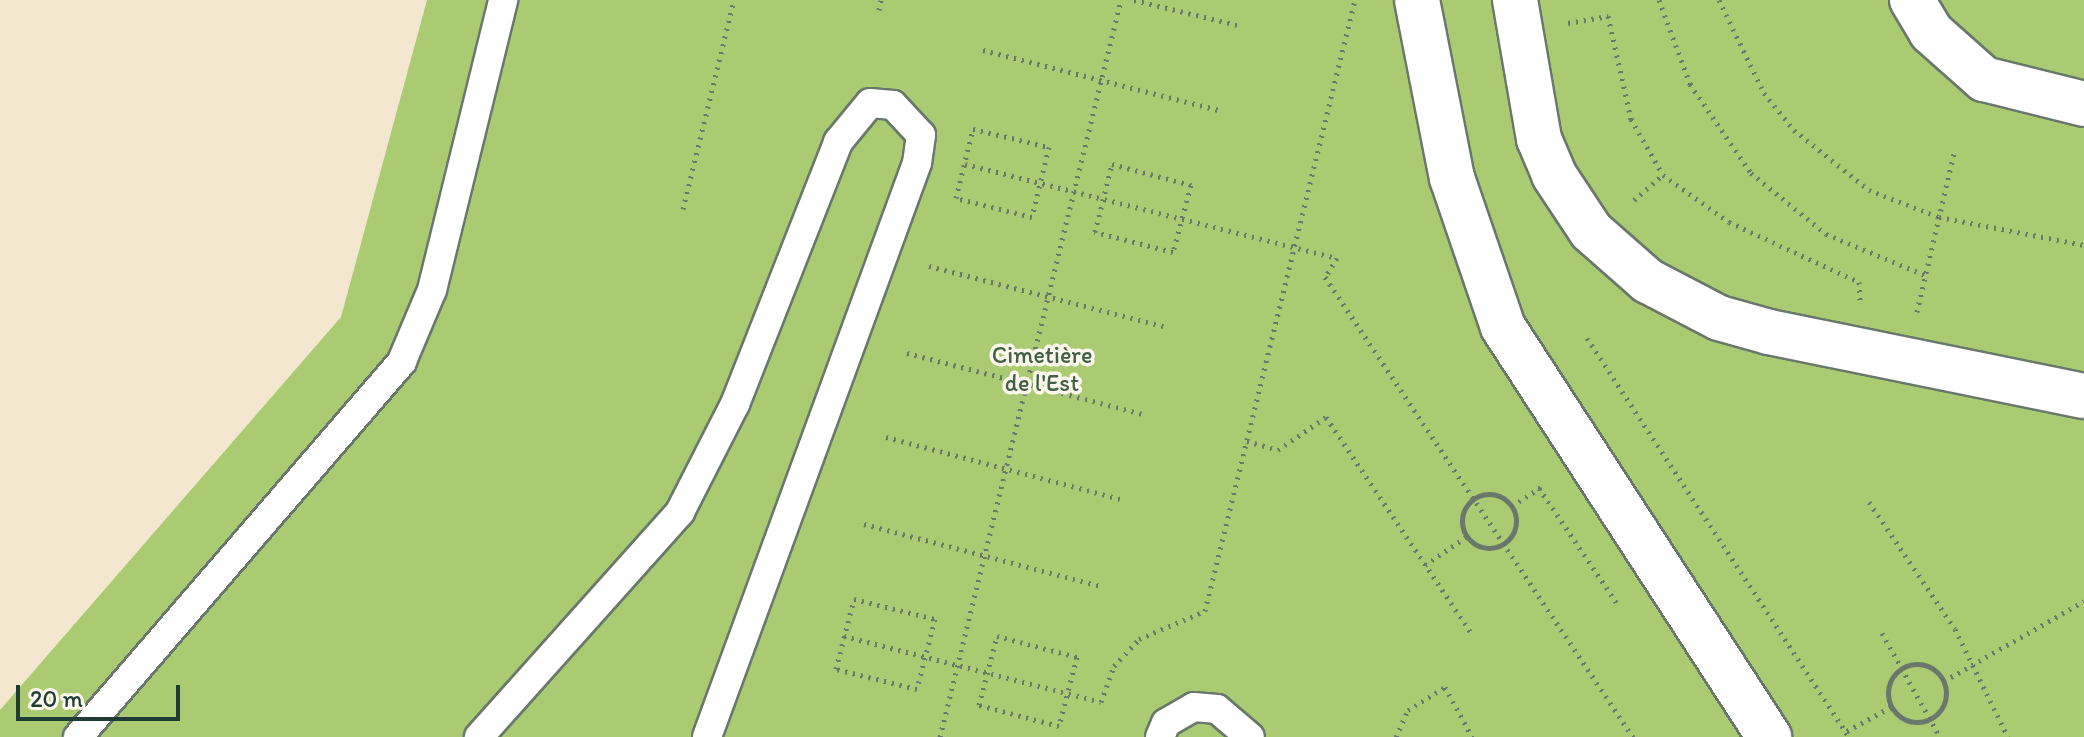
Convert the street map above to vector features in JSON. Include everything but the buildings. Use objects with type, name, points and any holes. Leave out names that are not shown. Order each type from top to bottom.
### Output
[{"type":"street","points":[[1417,0],[1452,178],[1503,327],[1769,737]]},
{"type":"street","points":[[1515,0],[1539,139],[1570,202],[1621,261],[1719,318],[2084,396]]},
{"type":"street","points":[[1912,0],[1931,32],[1984,79],[2084,104]]},
{"type":"lane","points":[[78,737],[402,361],[432,290],[503,0]]},
{"type":"lane","points":[[479,737],[680,512],[735,404],[838,142],[870,103],[893,105],[921,135],[917,163],[707,737]]},
{"type":"lane","points":[[1160,737],[1166,723],[1194,707],[1217,709],[1250,737]]},
{"type":"path","points":[[683,209],[734,0]]},
{"type":"path","points":[[879,10],[881,0]]},
{"type":"path","points":[[940,737],[1121,0]]},
{"type":"path","points":[[1134,0],[1237,25]]},
{"type":"path","points":[[844,636],[1101,702],[1114,666],[1139,639],[1205,611],[1355,0]]},
{"type":"path","points":[[1659,0],[1690,84],[1751,173],[1826,234],[1925,275]]},
{"type":"path","points":[[1719,0],[1758,83],[1794,130],[1869,190],[1939,217],[2084,245]]},
{"type":"path","points":[[1556,25],[1608,16],[1631,119],[1663,175],[1729,222],[1859,282],[1858,315]]},
{"type":"path","points":[[983,50],[1218,110]]},
{"type":"path","points":[[973,129],[1049,147],[1040,182],[1032,217],[956,198],[973,129]]},
{"type":"path","points":[[1906,356],[1954,153]]},
{"type":"path","points":[[965,164],[1337,258],[1325,277],[1633,737]]},
{"type":"path","points":[[1112,164],[1191,185],[1182,218],[1173,252],[1095,232],[1112,164]]},
{"type":"path","points":[[1621,211],[1663,175]]},
{"type":"path","points":[[929,266],[1163,326]]},
{"type":"path","points":[[1587,338],[1848,734],[1892,707]]},
{"type":"path","points":[[907,353],[1143,414]]},
{"type":"path","points":[[1247,441],[1278,450],[1326,417],[1472,634]]},
{"type":"path","points":[[886,437],[1120,499]]},
{"type":"path","points":[[1499,495],[1512,506],[1515,531],[1504,544],[1479,547],[1466,537],[1461,520],[1474,498],[1499,495]]},
{"type":"path","points":[[1869,502],[1972,663],[2008,737]]},
{"type":"path","points":[[864,524],[1101,586]]},
{"type":"path","points":[[1425,565],[1466,537]]},
{"type":"path","points":[[854,599],[935,619],[917,689],[836,669],[844,636],[854,599]]},
{"type":"path","points":[[1944,681],[2084,601]]},
{"type":"path","points":[[1882,633],[1940,737]]},
{"type":"path","points":[[997,636],[1077,657],[1059,726],[979,705],[988,673],[997,636]]},
{"type":"path","points":[[1925,665],[1944,681],[1945,703],[1930,719],[1904,720],[1892,707],[1887,690],[1902,668],[1925,665]]},
{"type":"path","points":[[1396,737],[1408,710],[1445,687],[1472,737]]},
{"type":"green space","name":"Cimetière de l'Est","points":[[427,0],[2084,0],[2084,737],[0,737],[0,710],[341,317]]}]
